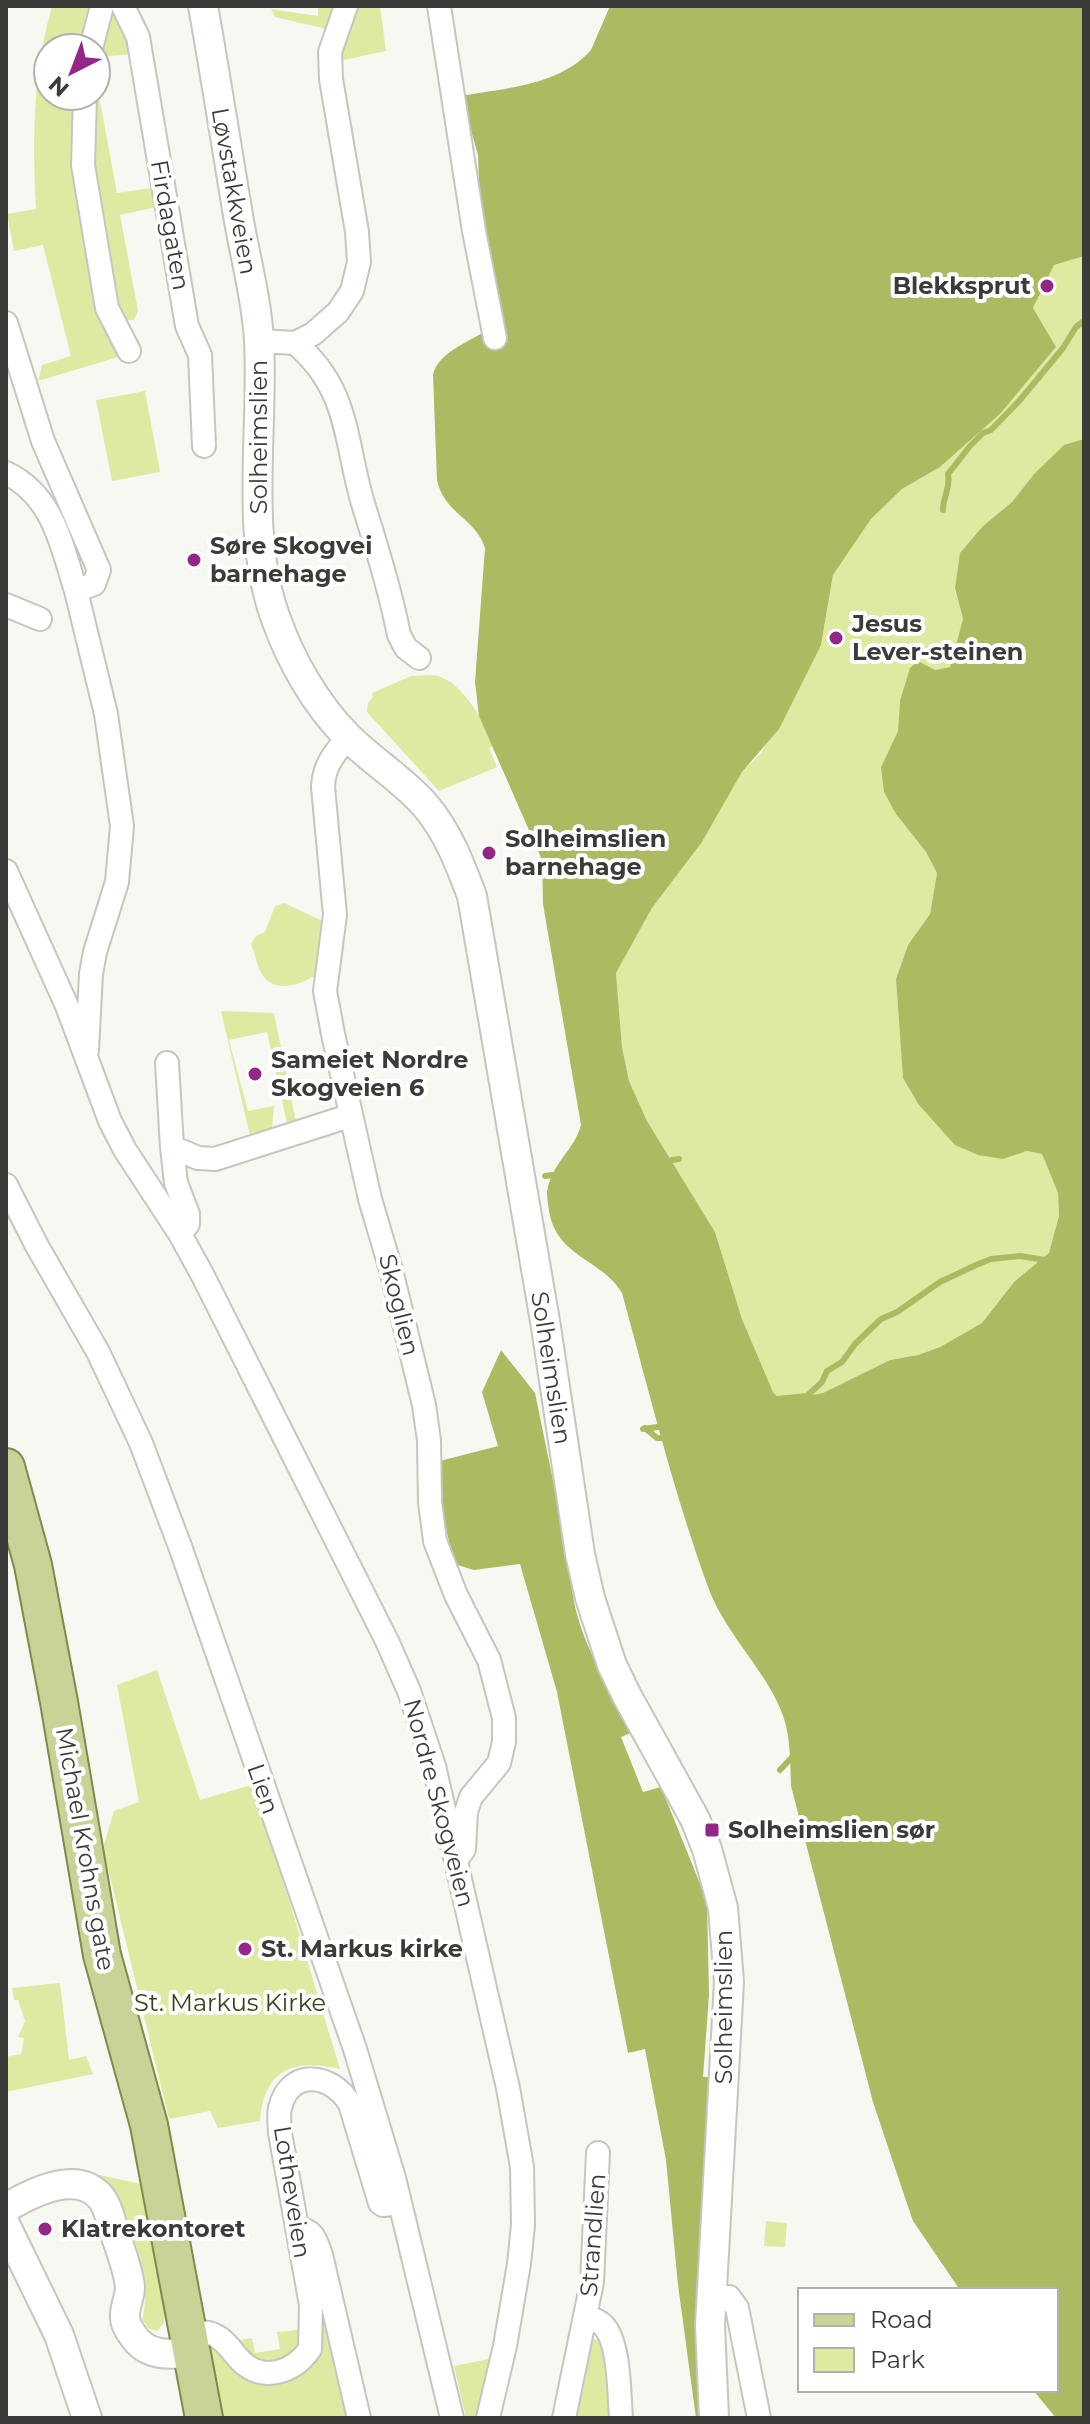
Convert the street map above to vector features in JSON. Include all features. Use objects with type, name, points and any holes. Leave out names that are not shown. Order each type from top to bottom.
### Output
[{"type":"main road","name":"Michael Krohns gate","points":[[6,1467],[33,1565],[99,1941],[149,2125],[204,2418]]},
{"type":"street","points":[[95,32],[102,6]]},
{"type":"street","name":"Firdagaten","points":[[123,6],[138,37],[187,326],[200,355],[204,446]]},
{"type":"street","name":"Løvstakkveien","points":[[203,6],[259,341]]},
{"type":"street","points":[[259,341],[295,343],[325,326],[352,291],[359,262],[331,77],[330,52],[346,6]]},
{"type":"street","points":[[439,6],[474,231],[495,338]]},
{"type":"street","points":[[85,112],[83,165],[107,308],[129,351]]},
{"type":"street","points":[[6,323],[43,441],[99,570],[94,584],[76,591]]},
{"type":"street","name":"Solheimslien","points":[[259,341],[259,500],[265,579],[275,617],[313,693],[348,737],[386,767],[437,821],[458,858],[472,896],[546,1327],[580,1554],[590,1598],[612,1665],[698,1824],[720,1891],[727,1935],[729,1982],[710,2325],[714,2418]]},
{"type":"street","points":[[295,343],[322,369],[341,406],[358,485],[399,635],[406,648],[419,658]]},
{"type":"street","points":[[6,473],[32,488],[51,517],[76,591],[106,714],[122,826],[117,882],[91,974],[86,1055]]},
{"type":"street","points":[[6,605],[40,619]]},
{"type":"street","name":"Skoglien","points":[[348,737],[323,773],[335,915],[325,991],[370,1199],[424,1405],[435,1541],[456,1595],[489,1660],[504,1718],[504,1742],[499,1763],[471,1797],[466,1812],[464,1849],[456,1860]]},
{"type":"street","name":"Nordre Skogveien","points":[[6,871],[53,973],[110,1121],[125,1150],[180,1234],[387,1641],[428,1742],[508,2088],[522,2167],[524,2195],[519,2264],[505,2346],[488,2418]]},
{"type":"street","name":"Nordre Skogveien","points":[[167,1063],[176,1183],[188,1214],[188,1224],[180,1234]]},
{"type":"street","points":[[172,1147],[198,1158],[215,1159],[343,1118]]},
{"type":"street","name":"Lien","points":[[6,1185],[98,1352],[141,1443],[181,1549],[355,2049],[400,2203],[452,2418]]},
{"type":"street","name":"Lotheveien","points":[[6,2208],[41,2191],[66,2184],[86,2187],[96,2193],[104,2200],[124,2259],[130,2289],[124,2316],[133,2336],[150,2351],[167,2355],[208,2333],[216,2336],[247,2367],[260,2372],[284,2371],[302,2360],[310,2349],[312,2325],[280,2133],[279,2111],[285,2096],[303,2080],[331,2083],[344,2094],[350,2104],[380,2203],[400,2203]]},
{"type":"street","name":"Strandlien","points":[[564,2418],[587,2316],[595,2253],[598,2153]]},
{"type":"street","points":[[6,2226],[59,2335],[87,2418]]},
{"type":"street","points":[[297,2229],[311,2232],[321,2255],[359,2418]]},
{"type":"street","points":[[712,2296],[729,2297],[737,2308],[759,2418]]},
{"type":"street","name":"Strandlien","points":[[587,2316],[601,2322],[609,2333],[617,2372],[621,2418]]},
{"type":"green space","points":[[52,6],[95,6],[89,32],[46,31]]},
{"type":"green space","points":[[112,6],[134,54],[112,56],[112,32],[104,32]]},
{"type":"green space","points":[[318,6],[337,6],[326,29],[275,17],[271,9],[318,16]]},
{"type":"green space","points":[[354,6],[380,6],[386,51],[338,61]]},
{"type":"green space","points":[[35,112],[83,112],[122,356],[38,381],[42,365],[71,356],[43,245],[14,251],[7,214],[36,209]]},
{"type":"green space","points":[[89,112],[102,112],[117,193],[157,187],[161,206],[120,215],[138,311],[134,320],[117,320],[90,187]]},
{"type":"green space","points":[[1084,256],[1084,439],[1064,446],[1034,474],[1012,502],[983,526],[955,588],[963,619],[950,667],[935,670],[900,701],[898,731],[881,767],[896,814],[926,852],[937,873],[930,914],[908,945],[896,979],[903,1078],[1003,1159],[1027,1151],[1042,1154],[1058,1193],[1059,1216],[1050,1253],[1014,1282],[982,1323],[940,1347],[890,1360],[823,1393],[783,1401],[773,1392],[742,1319],[715,1232],[647,1121],[629,1081],[622,1047],[616,973],[652,908],[702,842],[742,772],[761,753],[821,645],[833,575],[871,519],[902,489],[940,467],[1000,414],[1055,348],[1033,308],[1054,264]]},
{"type":"green space","points":[[145,391],[160,472],[112,481],[96,400]]},
{"type":"green space","points":[[429,675],[450,682],[469,701],[495,745],[489,748],[497,767],[439,791],[367,712],[372,693],[411,676]]},
{"type":"green space","points":[[284,903],[327,923],[319,977],[280,986],[263,976],[251,944],[256,936],[265,932],[275,906]]},
{"type":"green space","points":[[221,1011],[274,1013],[296,1122],[287,1123],[267,1032],[229,1040],[248,1111],[274,1106],[272,1128],[250,1136]]},
{"type":"green space","name":"St. Markus Kirke","points":[[157,1670],[200,1800],[254,1784],[340,2069],[308,2065],[284,2071],[268,2089],[260,2121],[218,2128],[210,2111],[169,2119],[103,1848],[114,1811],[139,1802],[117,1685]]},
{"type":"green space","points":[[60,1983],[69,2060],[86,2056],[93,2074],[6,2092],[6,2057],[21,2054],[24,2038],[18,2037],[25,2021],[18,2000],[14,2000],[12,1988]]},
{"type":"green space","points":[[95,2174],[141,2184],[165,2312],[164,2323],[157,2331],[148,2328],[142,2319],[144,2281],[134,2237],[123,2215],[99,2186]]},
{"type":"green space","points":[[766,2221],[787,2223],[785,2247],[764,2246]]},
{"type":"green space","points":[[331,2300],[358,2418],[204,2418],[208,2333],[225,2343],[252,2338],[255,2353],[280,2349],[277,2332],[309,2325]]},
{"type":"green space","points":[[603,2339],[612,2418],[570,2418],[587,2340]]},
{"type":"green space","points":[[494,2358],[481,2418],[466,2418],[454,2366]]},
{"type":"shaded area","points":[[610,6],[1084,6],[1084,256],[1054,265],[1033,308],[1056,347],[1000,414],[940,467],[902,489],[871,519],[833,575],[821,645],[779,729],[742,772],[702,842],[652,908],[616,973],[622,1047],[629,1081],[647,1121],[715,1232],[742,1319],[773,1392],[782,1401],[823,1393],[890,1360],[940,1347],[982,1323],[1014,1282],[1049,1253],[1059,1216],[1058,1193],[1042,1154],[1027,1151],[1003,1159],[978,1155],[955,1145],[919,1105],[903,1078],[896,979],[908,945],[930,914],[937,873],[884,792],[881,767],[898,731],[900,701],[910,668],[918,661],[935,670],[950,667],[963,619],[955,588],[960,553],[1064,445],[1084,439],[1084,2418],[1056,2418],[1035,2392],[1058,2392],[1058,2288],[959,2288],[913,2221],[873,2102],[791,1786],[784,1717],[763,1677],[723,1618],[708,1587],[673,1478],[622,1293],[603,1272],[561,1239],[549,1211],[547,1192],[550,1182],[581,1125],[543,904],[542,860],[479,716],[475,682],[485,548],[474,529],[446,501],[437,480],[433,375],[447,355],[484,332],[478,155],[461,96],[547,78],[578,62],[591,50]]},
{"type":"shaded area","points":[[501,1350],[535,1393],[571,1568],[576,1611],[591,1653],[631,1733],[621,1737],[643,1792],[661,1787],[707,1901],[709,1995],[703,2077],[716,2077],[698,2290],[701,2418],[696,2418],[678,2285],[666,2160],[645,2049],[628,2053],[557,1692],[520,1564],[474,1570],[454,1564],[436,1483],[436,1462],[498,1446],[482,1392]]},
{"type":"waterway","points":[[943,510],[948,474],[970,446],[983,433],[991,430],[1020,400],[1063,348],[1076,327],[1084,321]]},
{"type":"waterway","points":[[551,636],[570,630],[609,626],[644,640],[696,651],[731,642]]},
{"type":"waterway","points":[[548,628],[554,687],[571,755]]},
{"type":"waterway","points":[[498,733],[517,732],[533,697],[541,700]]},
{"type":"waterway","points":[[560,710],[592,703],[611,705]]},
{"type":"waterway","points":[[596,859],[608,853],[620,854],[625,847],[637,847],[649,839]]},
{"type":"waterway","points":[[572,868],[584,863]]},
{"type":"waterway","points":[[672,1160],[679,1159]]},
{"type":"waterway","points":[[545,1176],[652,1163]]},
{"type":"waterway","points":[[778,1399],[807,1396],[822,1382],[827,1371],[842,1362],[855,1344],[881,1319],[897,1312],[940,1282],[976,1265],[991,1259],[1020,1256],[1045,1260],[1084,1275]]},
{"type":"waterway","points":[[855,1628],[900,1596],[983,1556],[1017,1506],[1084,1372]]},
{"type":"waterway","points":[[643,1429],[687,1423],[709,1429],[759,1407]]},
{"type":"waterway","points":[[645,1428],[657,1438],[680,1438],[706,1430]]},
{"type":"waterway","points":[[780,1770],[797,1752],[801,1724],[824,1677],[822,1666],[836,1645]]},
{"type":"place","name":"Blekksprut","points":[[1047,286]]},
{"type":"place","name":"Søre Skogvei barnehage","points":[[194,560]]},
{"type":"place","name":"Jesus Lever-steinen","points":[[836,638]]},
{"type":"place","name":"Solheimslien barnehage","points":[[489,853]]},
{"type":"place","name":"Sameiet Nordre Skogveien 6","points":[[255,1074]]},
{"type":"place","name":"Solheimslien sør","points":[[712,1830]]},
{"type":"place","name":"St. Markus kirke","points":[[245,1949]]},
{"type":"place","name":"Klatrekontoret","points":[[45,2229]]}]
